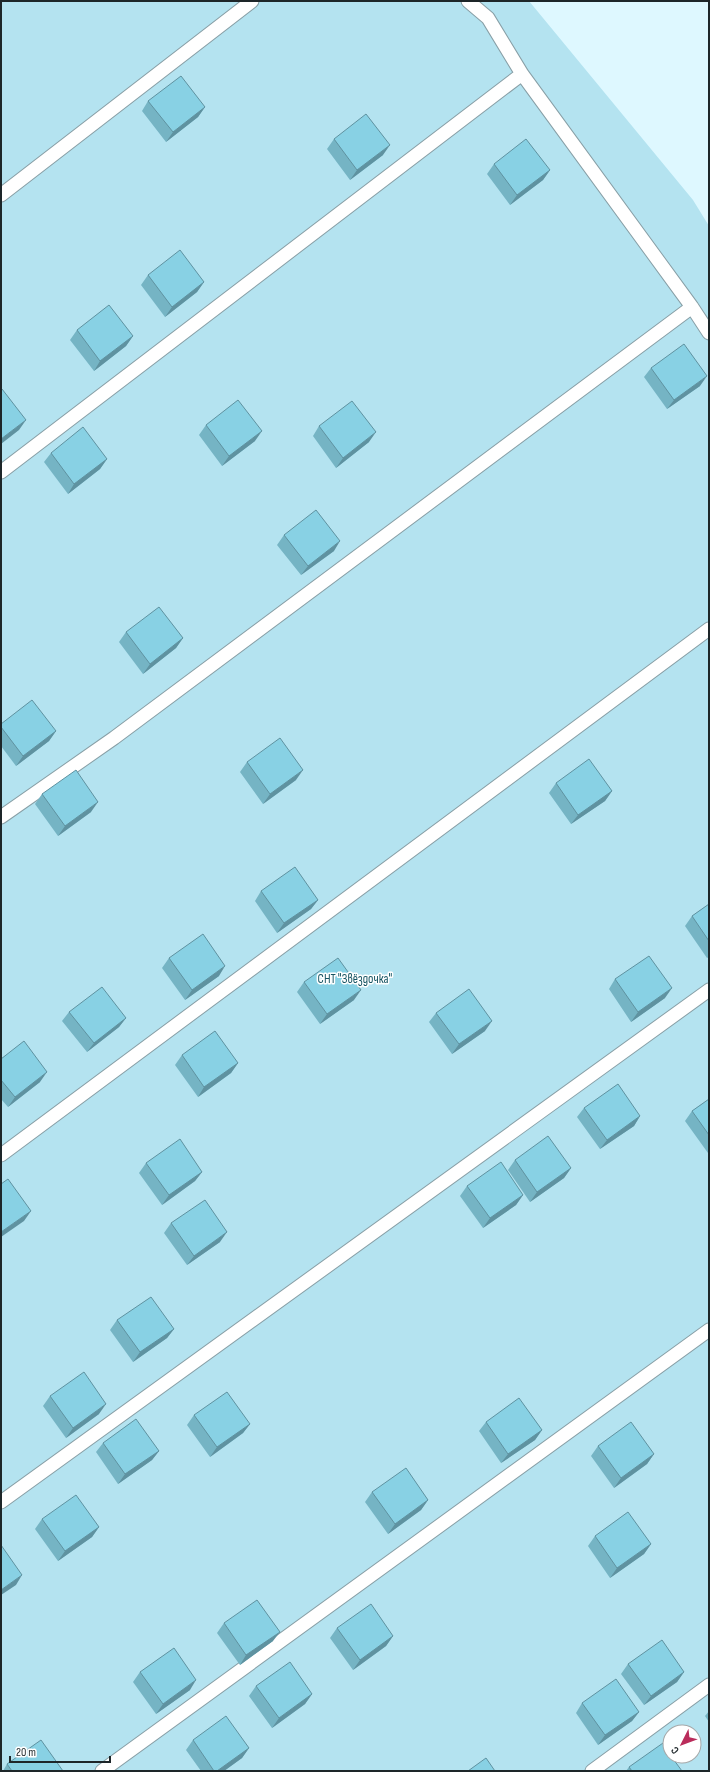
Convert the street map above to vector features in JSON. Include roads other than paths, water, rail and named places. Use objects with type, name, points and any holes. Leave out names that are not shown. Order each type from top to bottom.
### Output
[{"type":"lane","points":[[1,195],[252,1]]},
{"type":"lane","points":[[468,1],[488,18],[522,74],[692,307],[709,333]]},
{"type":"lane","points":[[1,472],[522,74]]},
{"type":"lane","points":[[1,816],[114,738],[692,307]]},
{"type":"lane","points":[[1,1155],[709,629]]},
{"type":"lane","points":[[1,1502],[709,990]]},
{"type":"lane","points":[[102,1771],[709,1330]]},
{"type":"lane","points":[[592,1771],[709,1684]]},
{"type":"park label","name":"СНТ \"Звёздочка\"","points":[[355,979]]}]
